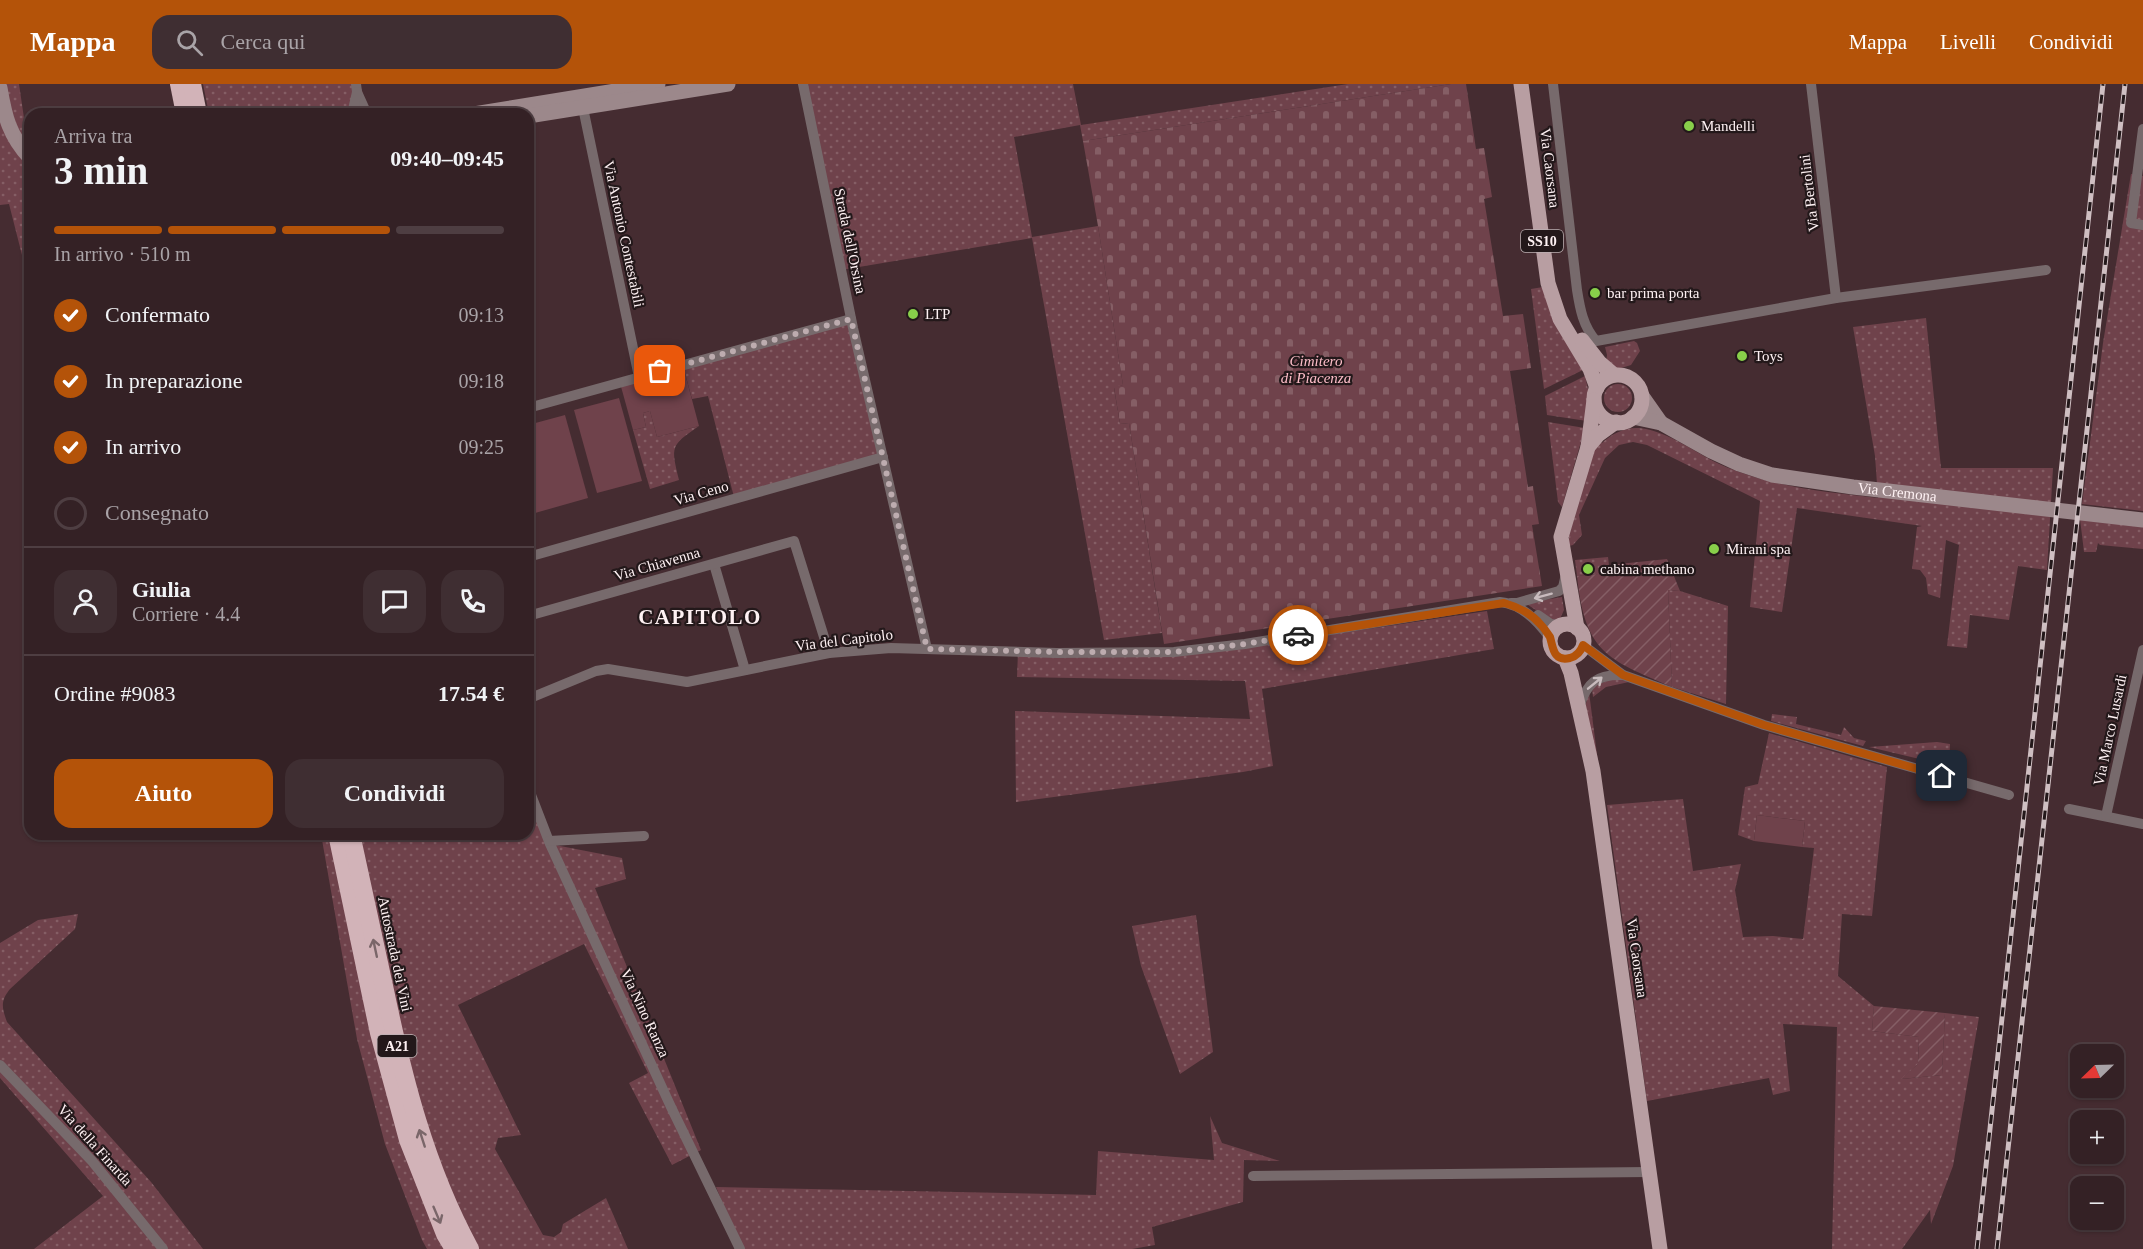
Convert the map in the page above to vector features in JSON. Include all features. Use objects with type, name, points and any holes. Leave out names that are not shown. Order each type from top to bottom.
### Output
[{"type":"highway","points":[[179,84],[184,108]]},
{"type":"highway","points":[[192,84],[197,108]]},
{"type":"highway","name":"A21","points":[[338,840],[379,1033],[408,1140],[453,1249]]},
{"type":"highway","name":"Autostrada dei Vini","points":[[352,840],[393,1030],[421,1135],[437,1181],[470,1249]]},
{"type":"main road","points":[[534,114],[658,84]]},
{"type":"main road","points":[[528,108],[728,84]]},
{"type":"main road","name":"Via Caorsana","points":[[1521,84],[1548,283],[1560,319],[1590,369],[1596,394]]},
{"type":"main road","name":"Via Caorsana","points":[[1530,84],[1556,281],[1567,313],[1582,341],[1600,363],[1614,375]]},
{"type":"main road","points":[[0,88],[6,120],[17,144],[24,152]]},
{"type":"main road","points":[[1568,626],[1569,587],[1561,537],[1588,447],[1596,394],[1601,382],[1614,375]]},
{"type":"main road","name":"SS10","points":[[1614,375],[1629,377],[1635,382],[1661,423]]},
{"type":"main road","name":"SS10","points":[[1596,394],[1596,406],[1604,417],[1616,422]]},
{"type":"main road","points":[[1588,447],[1598,435],[1616,422],[1633,417],[1641,404],[1642,396]]},
{"type":"main road","points":[[1633,417],[1661,423]]},
{"type":"main road","name":"Via Cremona","points":[[1661,423],[1711,451],[1739,464],[1772,475],[1853,487],[2143,520]]},
{"type":"main road","points":[[1571,674],[1572,662],[1582,648],[1583,637],[1568,626],[1556,628],[1550,638],[1552,649],[1559,657],[1571,658],[1582,648]]},
{"type":"main road","name":"Via Caorsana","points":[[1565,658],[1571,674],[1593,771],[1660,1249]]},
{"type":"street","name":"Strada dell'Orsina","points":[[803,84],[851,319],[927,649]]},
{"type":"street","points":[[1552,84],[1577,290],[1587,331],[1596,341],[1836,298],[2046,270]]},
{"type":"street","name":"Via Bertolini","points":[[1811,84],[1836,298]]},
{"type":"street","points":[[353,108],[356,88]]},
{"type":"street","points":[[356,88],[364,108]]},
{"type":"street","name":"Via Antonio Contestabili","points":[[582,102],[639,377]]},
{"type":"street","points":[[2143,129],[2131,223],[2143,225]]},
{"type":"street","points":[[534,406],[851,319]]},
{"type":"street","name":"Via Ceno","points":[[534,554],[883,457]]},
{"type":"street","name":"Via Chiavenna","points":[[534,614],[794,541],[829,653]]},
{"type":"street","points":[[714,564],[745,670]]},
{"type":"street","name":"Via del Capitolo","points":[[534,697],[596,671],[608,669],[687,682],[829,653],[891,648],[1174,652],[1245,644],[1325,630],[1512,604],[1559,591],[1563,587],[1567,571]]},
{"type":"street","points":[[1512,604],[1551,624],[1568,626]]},
{"type":"street","points":[[1512,604],[1541,624],[1550,638]]},
{"type":"street","points":[[1582,648],[1623,675],[1764,725],[2009,795]]},
{"type":"street","name":"Via Marco Lusardi","points":[[2106,816],[2143,650]]},
{"type":"street","points":[[1579,707],[1584,692],[1592,682],[1610,674],[1623,675]]},
{"type":"street","name":"Via Nino Ranza","points":[[534,802],[549,841],[666,1096],[740,1249]]},
{"type":"street","points":[[2069,809],[2143,824]]},
{"type":"street","points":[[549,841],[644,836]]},
{"type":"street","name":"Via della Finarda","points":[[0,1065],[92,1161],[163,1249]]},
{"type":"street","points":[[1253,1176],[1650,1172]]},
{"type":"green space","points":[[0,84],[19,84],[24,118],[24,255],[22,255],[9,204],[0,205]]},
{"type":"green space","points":[[203,84],[360,84],[369,108],[208,108]]},
{"type":"green space","points":[[803,84],[1073,84],[1081,125],[1348,84],[1451,84],[1083,141],[1080,125],[1014,137],[1032,237],[1098,226],[1123,385],[1114,388],[1120,424],[1129,423],[1162,633],[1104,640],[1032,238],[841,270]]},
{"type":"green space","name":"Cimitero di Piacenza","points":[[1451,84],[1466,84],[1476,149],[1484,148],[1492,197],[1484,199],[1503,316],[1523,314],[1531,368],[1510,371],[1528,487],[1533,486],[1539,524],[1532,525],[1542,586],[1164,644],[1129,423],[1120,424],[1114,387],[1123,385],[1083,141]]},
{"type":"green space","points":[[2131,174],[2143,176],[2143,511],[2082,504],[2103,343]]},
{"type":"green space","points":[[1543,287],[1583,370],[1544,389],[1531,289]]},
{"type":"green space","points":[[1926,318],[1941,468],[2053,468],[2047,570],[2018,566],[2009,620],[1970,615],[1967,648],[1947,646],[1959,545],[1946,540],[1940,598],[1928,594],[1926,578],[1920,570],[1912,569],[1917,527],[1922,526],[1797,508],[1782,612],[1750,607],[1760,501],[1647,445],[1633,442],[1619,445],[1605,458],[1579,515],[1582,535],[1573,545],[1569,546],[1569,535],[1591,456],[1599,441],[1602,443],[1614,434],[1629,429],[1650,430],[1673,438],[1715,462],[1744,474],[1801,488],[1878,498],[1875,456],[1853,327]]},
{"type":"green space","points":[[851,320],[883,457],[734,497],[708,396],[692,399],[683,366]]},
{"type":"green space","points":[[1634,341],[1640,351],[1631,365],[1615,370],[1606,364],[1605,347]]},
{"type":"green space","points":[[683,366],[699,426],[657,437],[650,411],[643,413],[646,427],[633,430],[620,383]]},
{"type":"green space","points":[[1585,376],[1590,398],[1587,421],[1547,415],[1545,396]]},
{"type":"green space","points":[[1618,384],[1628,388],[1632,398],[1628,408],[1618,412],[1608,408],[1604,398],[1608,388]]},
{"type":"green space","points":[[619,398],[642,481],[597,493],[574,410]]},
{"type":"green space","points":[[650,411],[657,437],[699,426],[683,438],[675,448],[679,480],[650,489],[633,430],[646,427],[643,413]]},
{"type":"green space","points":[[565,415],[588,498],[534,513],[534,423]]},
{"type":"green space","points":[[1548,422],[1585,428],[1562,507],[1558,502]]},
{"type":"green space","points":[[2080,519],[2143,526],[2143,549],[2098,543],[2096,552],[2084,552]]},
{"type":"green space","points":[[1608,557],[1610,573],[1577,576],[1575,560]]},
{"type":"green space","points":[[1667,559],[1680,591],[1668,590],[1672,687],[1630,669],[1603,650],[1593,637],[1586,621],[1577,576],[1609,573],[1609,565]]},
{"type":"green space","points":[[1668,590],[1680,591],[1728,606],[1726,704],[1672,687]]},
{"type":"green space","points":[[1562,597],[1564,610],[1559,621],[1551,620],[1525,603]]},
{"type":"green space","points":[[1487,611],[1494,649],[1262,689],[1273,766],[1016,802],[1015,711],[1250,719],[1245,681],[1017,677],[1018,652],[1241,648]]},
{"type":"green space","points":[[1615,678],[1629,682],[1606,687],[1593,697],[1592,688]]},
{"type":"green space","points":[[1589,692],[1598,762],[1587,717]]},
{"type":"green space","points":[[1772,714],[1797,717],[1796,724],[1841,735],[1844,727],[1854,738],[1866,741],[1863,746],[1771,721]]},
{"type":"green space","points":[[1769,733],[1887,767],[1872,916],[1842,914],[1838,976],[1874,1006],[1872,1031],[1919,1037],[1918,1064],[1902,1079],[1942,1075],[1945,1013],[1979,1017],[1953,1166],[1931,1224],[1930,1210],[1902,1249],[1832,1249],[1837,1027],[1783,1024],[1790,1091],[1773,1095],[1769,1078],[1647,1101],[1607,805],[1683,799],[1693,871],[1741,864],[1735,890],[1743,937],[1773,936],[1803,939],[1814,848],[1802,847],[1805,821],[1757,815],[1754,841],[1738,835],[1745,787],[1758,784]]},
{"type":"green space","points":[[1937,742],[1950,744],[1949,766],[1869,747]]},
{"type":"green space","points":[[534,805],[550,844],[622,858],[626,879],[595,888],[701,1150],[672,1165],[629,1083],[648,1073],[584,944],[458,1005],[521,1135],[498,1138],[495,1149],[543,1235],[554,1237],[561,1232],[563,1224],[606,1198],[628,1249],[427,1249],[385,1144],[357,1039],[322,840],[534,840]]},
{"type":"green space","points":[[1757,815],[1805,821],[1802,847],[1754,841]]},
{"type":"green space","points":[[78,914],[75,929],[7,993],[3,1005],[7,1022],[151,1182],[203,1249],[34,1249],[103,1196],[0,1078],[0,943],[38,920]]},
{"type":"green space","points":[[1196,915],[1213,1052],[1180,1074],[1141,966],[1132,926]]},
{"type":"green space","points":[[1874,1006],[1945,1013],[1942,1075],[1901,1079],[1918,1064],[1919,1037],[1872,1031]]},
{"type":"green space","points":[[1210,1116],[1222,1143],[1280,1161],[1244,1160],[1243,1202],[1152,1227],[1155,1245],[1132,1249],[742,1249],[716,1187],[1096,1195],[1098,1151],[1214,1160]]},
{"type":"railway","points":[[1977,1249],[2103,84]]},
{"type":"railway","points":[[1997,1249],[2125,84]]},
{"type":"way so far","points":[[660,371],[851,319],[927,649],[1174,652],[1298,635]]},
{"type":"place","name":"Mandelli","points":[[1689,126]]},
{"type":"place","name":"bar prima porta","points":[[1595,293]]},
{"type":"place","name":"LTP","points":[[913,314]]},
{"type":"place","name":"Toys","points":[[1742,356]]},
{"type":"place","name":"Mirani spa","points":[[1714,549]]},
{"type":"place","name":"cabina methano","points":[[1588,569]]},
{"type":"district","name":"CAPITOLO","points":[[700,617]]},
{"type":"route","points":[[1298,635],[1500,602],[1519,608],[1541,624],[1550,638],[1552,649],[1559,657],[1571,658],[1581,651],[1583,645],[1623,675],[1764,725],[1942,776]]}]
